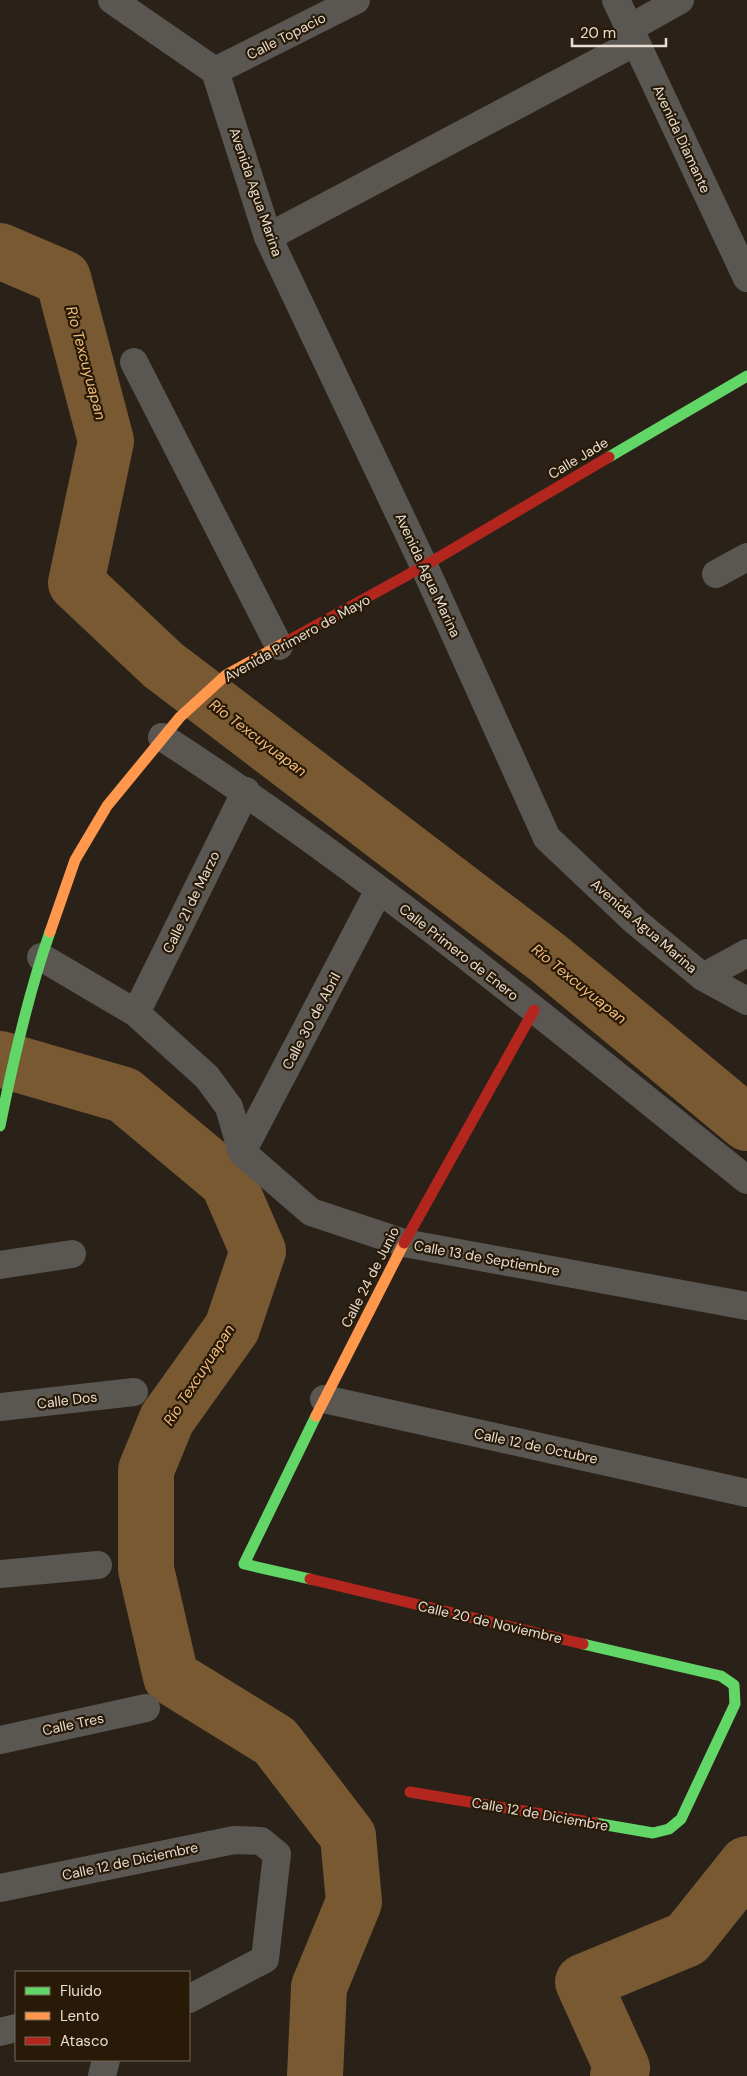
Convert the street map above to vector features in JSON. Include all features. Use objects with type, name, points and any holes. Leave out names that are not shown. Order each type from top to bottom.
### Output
[{"type":"street","points":[[112,0],[215,71]]},
{"type":"street","name":"Calle Topacio","points":[[215,71],[356,0]]},
{"type":"street","name":"Avenida Diamante","points":[[616,0],[747,278]]},
{"type":"street","points":[[268,237],[633,36],[680,0]]},
{"type":"street","name":"Avenida Agua Marina","points":[[215,71],[268,237],[424,566],[547,838],[636,922],[703,977],[747,1001]]},
{"type":"street","points":[[134,362],[279,646]]},
{"type":"street","name":"Calle Jade","points":[[424,566],[747,376]]},
{"type":"street","points":[[716,574],[747,557]]},
{"type":"street","name":"Avenida Primero de Mayo","points":[[0,1126],[7,1080],[41,957],[75,860],[107,806],[180,717],[226,675],[424,566]]},
{"type":"street","name":"Calle Primero de Enero","points":[[162,737],[246,791],[379,890],[534,1010],[747,1180]]},
{"type":"street","name":"Calle 21 de Marzo","points":[[136,1013],[246,791]]},
{"type":"street","name":"Calle 30 de Abril","points":[[242,1152],[379,890]]},
{"type":"street","points":[[703,977],[747,953]]},
{"type":"street","points":[[41,957],[136,1013],[207,1077],[229,1107],[242,1152]]},
{"type":"street","name":"Calle 24 de Junio","points":[[244,1564],[324,1400],[404,1243],[534,1010]]},
{"type":"street","name":"Calle 13 de Septiembre","points":[[242,1152],[311,1212],[404,1243],[747,1306]]},
{"type":"street","points":[[0,1265],[72,1254]]},
{"type":"street","name":"Calle Dos","points":[[0,1407],[134,1392]]},
{"type":"street","name":"Calle 12 de Octubre","points":[[324,1400],[747,1493]]},
{"type":"street","name":"Calle 20 de Noviembre","points":[[244,1564],[721,1676],[734,1685],[734,1704],[680,1819],[669,1829]]},
{"type":"street","points":[[0,1574],[98,1565]]},
{"type":"street","name":"Calle Tres","points":[[0,1740],[146,1708]]},
{"type":"street","name":"Calle 12 de Diciembre","points":[[410,1792],[653,1833],[669,1829]]},
{"type":"street","name":"Calle 12 de Diciembre","points":[[0,1888],[234,1840],[261,1841],[277,1854],[265,1959],[190,1998]]},
{"type":"street","points":[[0,2032],[15,2028]]},
{"type":"street","points":[[102,2076],[106,2061]]},
{"type":"waterway","name":"Río Texcuyuapan","points":[[0,251],[63,278],[106,441],[76,583],[163,665],[548,958],[747,1123]]},
{"type":"waterway","name":"Río Texcuyuapan","points":[[0,1059],[124,1095],[228,1182],[258,1251],[232,1328],[167,1419],[146,1470],[146,1569],[171,1677],[275,1741],[348,1836],[354,1902],[319,1987],[315,2076]]},
{"type":"waterway","name":"Río Texcuyuapan","points":[[618,2076],[622,2068],[583,1982],[687,1939],[747,1864]]},
{"type":"traffic: fast","points":[[609,457],[747,376]]},
{"type":"traffic: fast","points":[[0,1126],[22,1028],[50,932]]},
{"type":"traffic: fast","points":[[310,1579],[244,1564],[316,1416]]},
{"type":"traffic: fast","points":[[583,1644],[721,1676],[734,1685],[735,1704],[681,1819],[669,1829],[653,1833],[595,1823]]},
{"type":"traffic: slow","points":[[50,932],[75,860],[107,806],[180,717],[226,675],[286,642]]},
{"type":"traffic: slow","points":[[316,1416],[404,1243]]},
{"type":"traffic: jam","points":[[286,642],[424,566],[609,457]]},
{"type":"traffic: jam","points":[[404,1243],[534,1010]]},
{"type":"traffic: jam","points":[[310,1579],[583,1644]]},
{"type":"traffic: jam","points":[[410,1792],[595,1823]]}]
